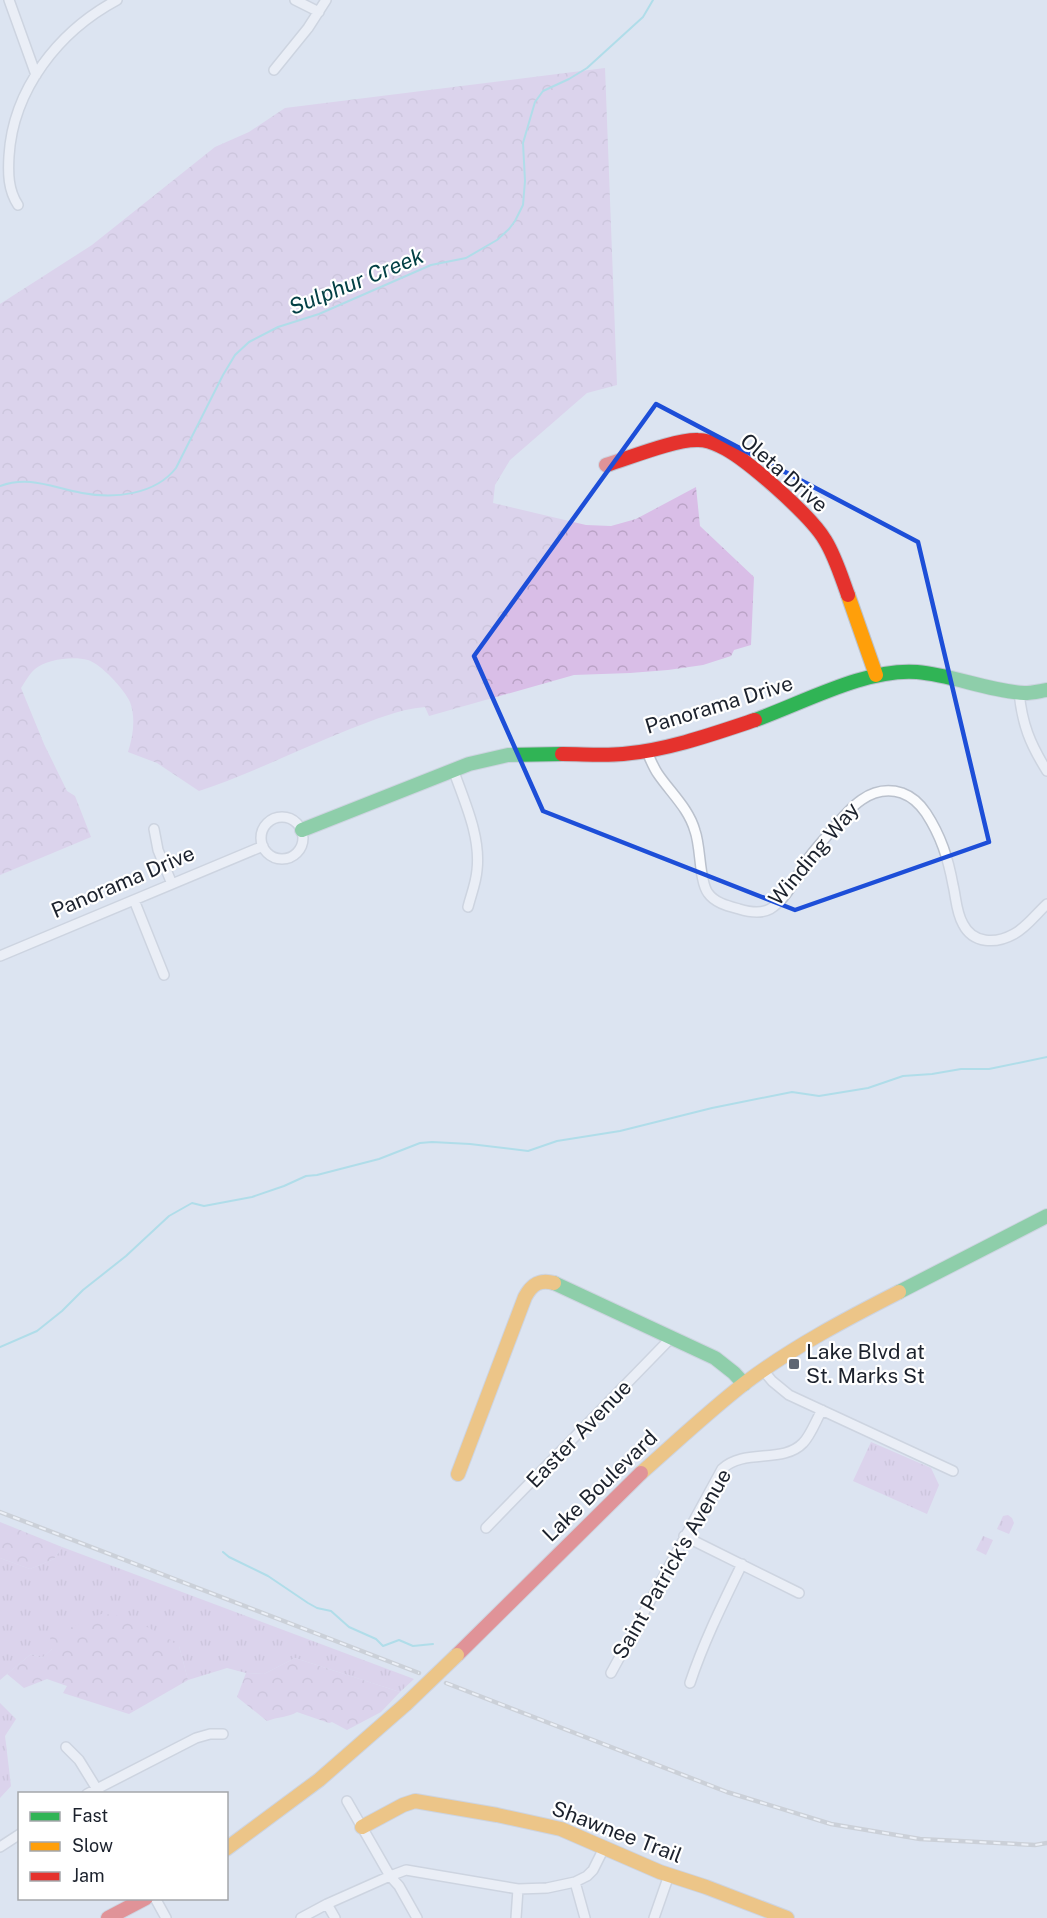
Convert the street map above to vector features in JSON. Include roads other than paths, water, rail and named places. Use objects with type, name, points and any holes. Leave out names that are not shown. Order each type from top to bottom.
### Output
[{"type":"street","points":[[9,0],[36,75]]},
{"type":"street","points":[[18,205],[9,182],[10,151],[19,111],[36,75],[74,28],[117,0]]},
{"type":"street","points":[[295,0],[319,12]]},
{"type":"street","points":[[274,70],[308,28],[326,0]]},
{"type":"street","name":"Oleta Drive","points":[[606,465],[679,443],[698,441],[721,446],[744,461],[802,512],[825,539],[837,565],[876,675]]},
{"type":"street","name":"Panorama Drive","points":[[302,830],[453,769],[507,755],[530,753],[623,754],[646,750],[690,740],[762,717],[876,675],[893,671],[909,671],[1019,692],[1047,690]]},
{"type":"street","points":[[1019,692],[1026,731],[1034,751],[1047,771]]},
{"type":"street","name":"Winding Way","points":[[646,750],[657,773],[693,823],[704,887],[722,904],[751,911],[772,908],[784,896],[811,856],[849,808],[864,797],[891,792],[903,794],[917,802],[933,825],[947,855],[963,926],[977,939],[996,941],[1013,935],[1029,923],[1047,904]]},
{"type":"street","points":[[453,769],[474,830],[477,851],[477,873],[468,907]]},
{"type":"street","points":[[274,818],[294,820],[302,830],[303,842],[292,857],[285,859],[272,857],[262,846],[261,834],[264,827],[274,818]]},
{"type":"street","points":[[154,829],[158,850],[172,884]]},
{"type":"street","name":"Panorama Drive","points":[[0,956],[262,846]]},
{"type":"street","points":[[134,900],[164,975]]},
{"type":"street","name":"Lake Boulevard","points":[[228,1848],[261,1825],[350,1755],[457,1655],[639,1475],[744,1384],[839,1323],[1047,1215]]},
{"type":"street","points":[[458,1474],[525,1297],[531,1287],[539,1281],[553,1282],[719,1361],[744,1384]]},
{"type":"street","name":"Easter Avenue","points":[[486,1528],[670,1338]]},
{"type":"street","points":[[763,1370],[789,1395],[953,1471]]},
{"type":"street","name":"Saint Patrick's Avenue","points":[[610,1673],[722,1469],[736,1459],[788,1452],[798,1447],[806,1439],[822,1410]]},
{"type":"street","points":[[684,1536],[799,1593]]},
{"type":"street","points":[[690,1683],[715,1618],[742,1564]]},
{"type":"street","points":[[66,1747],[79,1760],[99,1791],[196,1738],[210,1734],[223,1734]]},
{"type":"street","points":[[347,1800],[417,1918]]},
{"type":"street","name":"Shawnee Trail","points":[[362,1827],[415,1801],[497,1815],[576,1834],[669,1875],[787,1918]]},
{"type":"street","points":[[0,1847],[18,1835]]},
{"type":"street","points":[[302,1918],[327,1904],[409,1870],[518,1889],[547,1888],[575,1882],[587,1876],[604,1848]]},
{"type":"street","points":[[654,1918],[669,1875]]},
{"type":"street","points":[[575,1882],[585,1918]]},
{"type":"street","points":[[516,1918],[518,1889]]},
{"type":"street","points":[[108,1918],[144,1900]]},
{"type":"street","points":[[156,1900],[166,1918]]},
{"type":"street","points":[[327,1904],[335,1918]]},
{"type":"waterway","name":"Sulphur Creek","points":[[0,486],[31,482],[94,495],[120,495],[157,484],[176,468],[223,375],[235,355],[249,342],[278,327],[319,314],[431,265],[466,258],[497,240],[515,221],[523,205],[525,181],[523,143],[535,102],[543,91],[587,68],[643,17],[653,0]]},
{"type":"waterway","points":[[0,1347],[37,1331],[126,1256],[169,1216],[192,1203],[204,1206],[252,1197],[306,1176],[379,1159],[420,1143],[470,1144],[528,1151],[557,1141],[620,1131],[712,1108],[792,1092],[819,1096],[868,1088],[903,1076],[961,1069],[989,1069],[1047,1057]]},
{"type":"waterway","points":[[223,1552],[268,1576],[317,1608],[331,1611],[349,1627],[376,1639],[383,1646],[399,1640],[413,1646],[433,1644]]},
{"type":"railway","points":[[0,1512],[419,1673]]},
{"type":"railway","points":[[446,1683],[727,1792],[831,1824],[920,1839],[1035,1845],[1047,1843]]},
{"type":"place","name":"Lake Blvd at St. Marks St","points":[[794,1364]]}]
